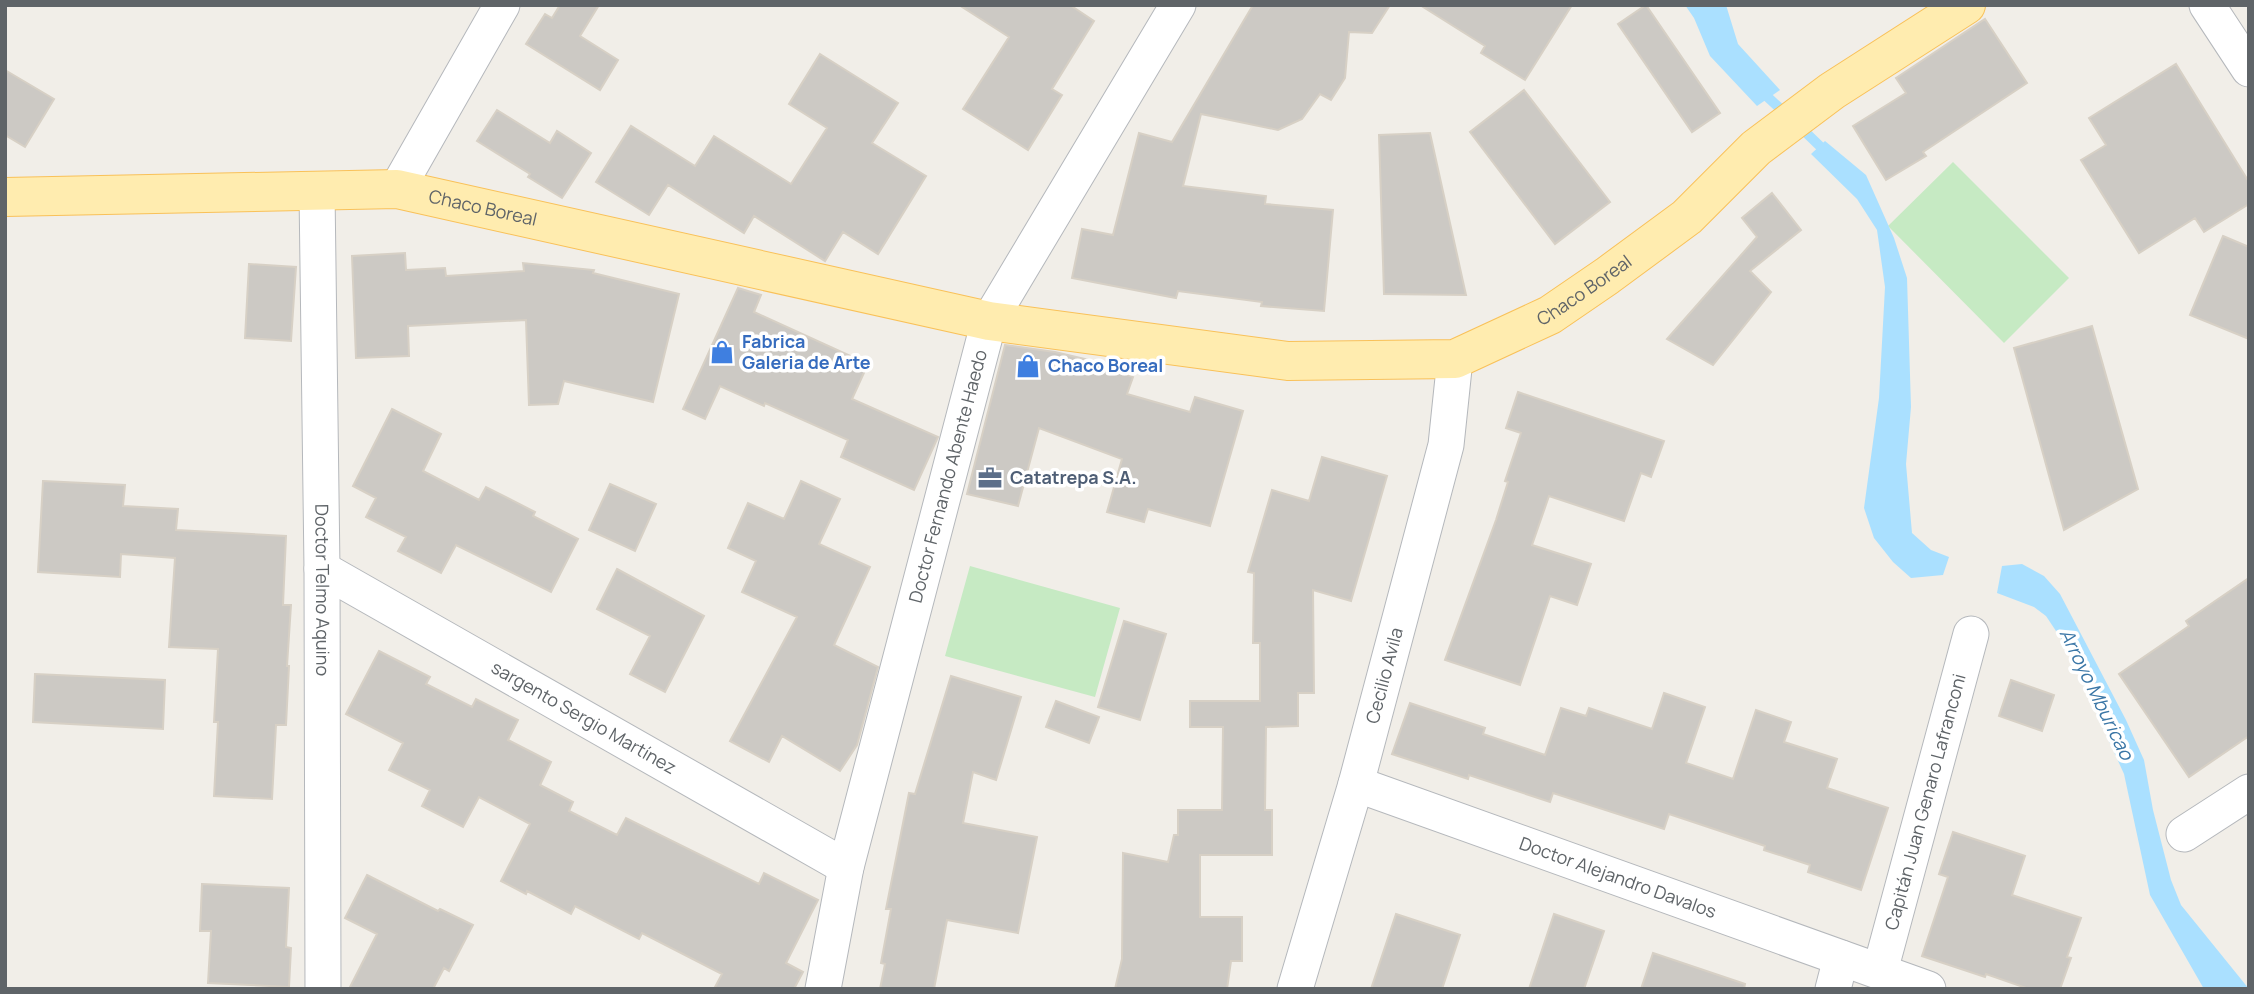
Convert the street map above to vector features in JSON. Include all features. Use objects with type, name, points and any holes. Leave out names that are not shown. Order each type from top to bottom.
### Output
[{"type":"main road","name":"Chaco Boreal","points":[[5,197],[397,189],[989,321],[1288,361],[1455,359],[1550,315],[1607,276],[1687,217],[1756,148],[1832,91],[1966,5]]},
{"type":"street","points":[[397,189],[502,5]]},
{"type":"street","name":"Doctor Fernando Abente Haedo","points":[[823,989],[846,867],[989,321],[1178,5]]},
{"type":"street","points":[[2207,5],[2249,69]]},
{"type":"street","name":"Doctor Telmo Aquino","points":[[317,191],[322,569],[323,989]]},
{"type":"street","name":"Cecilio Avila","points":[[1295,989],[1356,784],[1446,445],[1455,359]]},
{"type":"street","name":"sargento Sergio Martínez","points":[[322,569],[846,867]]},
{"type":"street","name":"Capitán Juan Genaro Lafranconi","points":[[1880,971],[1971,634]]},
{"type":"street","name":"Doctor Alejandro Davalos","points":[[1356,784],[1837,973],[1880,971],[1928,989]]},
{"type":"street","points":[[2184,834],[2249,792]]},
{"type":"green space","points":[[1953,162],[2069,278],[2004,343],[1888,226]]},
{"type":"green space","points":[[970,566],[1120,608],[1095,697],[945,656]]},
{"type":"water","points":[[1685,5],[1726,5],[1738,44],[1780,90],[1757,106],[1710,56],[1694,18]]},
{"type":"water","points":[[1825,141],[1866,175],[1894,238],[1907,278],[1911,407],[1906,464],[1912,533],[1931,550],[1949,557],[1943,575],[1911,578],[1893,562],[1874,538],[1864,508],[1879,398],[1885,287],[1877,230],[1857,199],[1811,154]]},
{"type":"water","points":[[2022,564],[2044,576],[2060,594],[2126,720],[2144,760],[2153,810],[2171,880],[2181,905],[2249,989],[2204,989],[2150,895],[2124,774],[2066,646],[2046,616],[2034,607],[1997,593],[2002,566]]},
{"type":"building","points":[[560,5],[599,5],[580,36],[618,60],[600,90],[526,44],[545,14],[552,18]]},
{"type":"building","points":[[959,5],[1070,5],[1094,21],[1052,89],[1062,95],[1028,150],[963,109],[1009,37]]},
{"type":"building","points":[[1253,5],[1390,5],[1372,33],[1349,32],[1345,78],[1331,100],[1320,94],[1302,119],[1278,130],[1201,114],[1183,186],[1266,196],[1265,204],[1333,210],[1324,311],[1261,306],[1262,302],[1178,291],[1176,298],[1072,278],[1082,229],[1113,235],[1139,133],[1172,142]]},
{"type":"building","points":[[1420,5],[1572,5],[1525,80],[1481,53],[1485,46]]},
{"type":"building","points":[[1646,5],[1720,113],[1692,132],[1618,24]]},
{"type":"building","points":[[1985,19],[2027,83],[1923,152],[1926,156],[1886,180],[1853,126],[1906,93],[1896,78]]},
{"type":"building","points":[[820,54],[898,103],[872,143],[926,176],[878,254],[843,232],[825,261],[754,216],[744,233],[668,185],[649,215],[596,182],[631,126],[695,166],[714,136],[791,184],[827,128],[789,104]]},
{"type":"building","points":[[2176,64],[2249,182],[2249,204],[2204,232],[2195,218],[2139,253],[2081,160],[2106,145],[2089,118]]},
{"type":"building","points":[[5,70],[54,99],[25,147],[5,135]]},
{"type":"building","points":[[1524,90],[1610,202],[1555,244],[1470,132]]},
{"type":"building","points":[[497,110],[550,143],[557,131],[591,153],[562,198],[528,177],[530,174],[477,141]]},
{"type":"building","points":[[1430,133],[1466,295],[1384,294],[1379,135]]},
{"type":"building","points":[[1772,193],[1801,230],[1750,271],[1771,292],[1713,365],[1667,339],[1757,237],[1742,218]]},
{"type":"building","points":[[2223,236],[2249,247],[2249,339],[2190,315]]},
{"type":"building","points":[[405,253],[406,270],[445,268],[446,276],[524,271],[523,263],[594,270],[593,273],[679,294],[653,402],[564,381],[558,404],[529,405],[526,320],[408,326],[409,356],[356,358],[352,256]]},
{"type":"building","points":[[249,264],[296,267],[291,341],[245,338]]},
{"type":"building","points":[[738,288],[761,295],[754,312],[868,364],[852,399],[938,437],[914,490],[841,457],[848,440],[720,386],[705,419],[683,409]]},
{"type":"building","points":[[2092,326],[2138,489],[2064,530],[2014,348]]},
{"type":"building","points":[[1005,345],[1089,360],[1133,377],[1127,394],[1190,412],[1195,397],[1243,411],[1210,526],[1148,509],[1144,522],[1107,512],[1122,459],[1039,428],[1018,506],[967,494]]},
{"type":"building","points":[[1518,392],[1664,441],[1651,477],[1641,473],[1624,521],[1549,496],[1532,545],[1591,564],[1577,605],[1550,596],[1520,685],[1445,660],[1508,482],[1505,481],[1521,433],[1506,428]]},
{"type":"building","points":[[392,409],[441,434],[423,471],[479,500],[486,487],[535,512],[533,516],[578,539],[551,592],[456,545],[441,573],[398,551],[406,537],[366,517],[376,498],[353,486]]},
{"type":"building","points":[[1322,457],[1387,476],[1351,601],[1313,590],[1314,693],[1298,693],[1298,726],[1266,727],[1265,810],[1272,810],[1272,855],[1200,855],[1200,917],[1242,917],[1242,961],[1231,961],[1227,989],[1115,989],[1122,959],[1123,853],[1168,862],[1174,835],[1178,835],[1178,810],[1222,810],[1223,727],[1190,727],[1190,701],[1260,701],[1260,643],[1253,643],[1254,573],[1248,572],[1272,490],[1309,501]]},
{"type":"building","points":[[43,481],[125,485],[123,506],[178,509],[176,530],[286,536],[283,605],[291,605],[286,725],[276,725],[272,799],[214,796],[218,649],[169,647],[175,558],[121,554],[120,577],[38,572]]},
{"type":"building","points":[[801,481],[840,499],[819,544],[870,567],[834,645],[878,667],[857,745],[840,771],[782,736],[769,762],[730,741],[797,617],[742,592],[756,561],[728,548],[748,503],[784,519]]},
{"type":"building","points":[[610,484],[656,504],[635,551],[589,530]]},
{"type":"building","points":[[617,569],[704,616],[665,692],[630,674],[650,636],[597,609]]},
{"type":"building","points":[[2249,578],[2249,736],[2189,777],[2119,674],[2189,626],[2186,621]]},
{"type":"building","points":[[1124,621],[1166,634],[1140,720],[1098,707]]},
{"type":"building","points":[[379,651],[430,677],[426,684],[472,707],[476,699],[518,720],[508,740],[551,762],[540,785],[573,802],[569,811],[617,835],[626,818],[759,884],[764,873],[818,900],[786,963],[803,972],[794,989],[714,989],[722,974],[642,933],[639,939],[575,906],[571,914],[501,881],[530,824],[479,797],[463,827],[422,806],[430,790],[389,770],[403,743],[346,714]]},
{"type":"building","points":[[35,674],[165,680],[163,729],[33,722]]},
{"type":"building","points":[[951,676],[1021,697],[996,780],[973,772],[963,823],[1037,837],[1018,933],[947,920],[934,989],[880,989],[885,964],[881,963],[891,909],[886,909],[909,793],[915,794]]},
{"type":"building","points":[[2011,680],[2054,695],[2042,731],[1999,716]]},
{"type":"building","points":[[1664,693],[1705,707],[1686,763],[1733,779],[1756,710],[1791,722],[1784,742],[1837,759],[1827,788],[1888,808],[1861,890],[1808,872],[1810,865],[1764,850],[1765,846],[1669,814],[1664,829],[1553,793],[1550,802],[1469,775],[1468,779],[1392,754],[1410,703],[1485,728],[1483,734],[1545,755],[1561,708],[1586,716],[1589,708],[1652,729]]},
{"type":"building","points":[[1056,701],[1099,717],[1089,743],[1046,727]]},
{"type":"building","points":[[1953,832],[2025,856],[2012,895],[2081,918],[2067,957],[2071,958],[2060,989],[2029,989],[1922,956],[1948,877],[1939,874]]},
{"type":"building","points":[[367,875],[438,911],[440,909],[473,925],[449,971],[444,968],[433,989],[349,989],[377,934],[345,918]]},
{"type":"building","points":[[202,884],[289,888],[286,947],[291,948],[289,987],[208,983],[211,931],[200,931]]},
{"type":"building","points":[[1396,914],[1460,935],[1442,989],[1371,989]]},
{"type":"building","points":[[1554,914],[1604,931],[1584,989],[1529,989]]},
{"type":"building","points":[[1653,953],[1745,984],[1744,989],[1641,989]]},
{"type":"waterway","name":"Arroyo Mburicao","points":[[1759,89],[1787,115]]},
{"type":"waterway","name":"Arroyo Mburicao","points":[[1798,125],[1827,153]]},
{"type":"place","name":"Fabrica Galeria de Arte","points":[[722,352]]},
{"type":"place","name":"Chaco Boreal","points":[[1028,366]]},
{"type":"place","name":"Catatrepa S.A.","points":[[990,478]]}]
